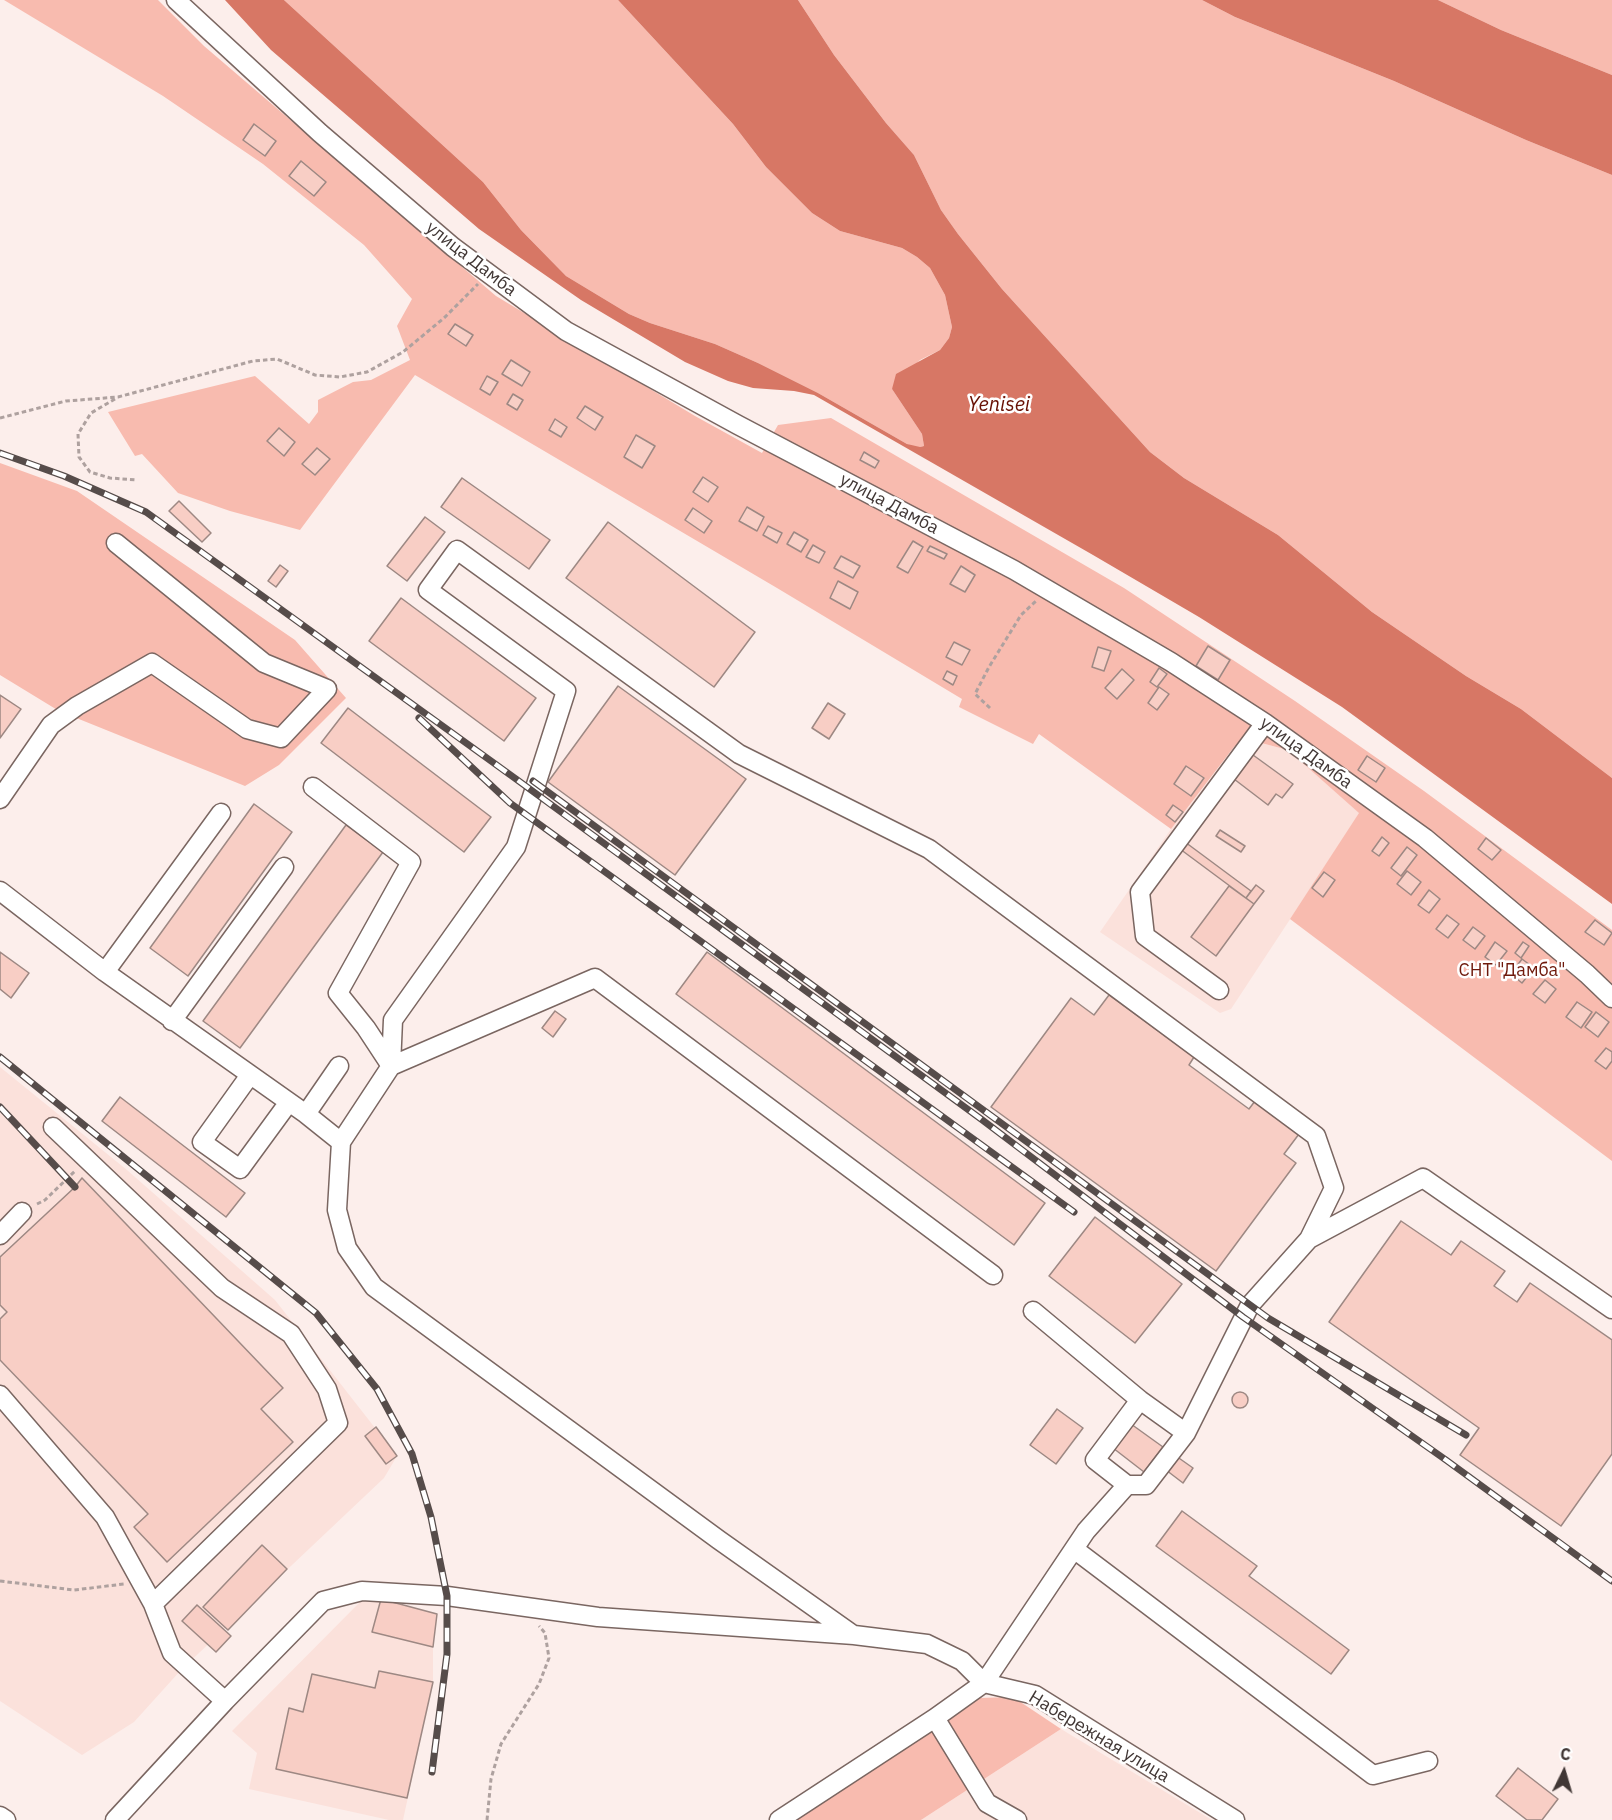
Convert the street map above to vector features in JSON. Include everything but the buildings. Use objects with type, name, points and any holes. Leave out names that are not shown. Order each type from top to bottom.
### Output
[{"type":"street","name":"улица Дамба","points":[[176,0],[320,133],[453,247],[566,331],[738,425],[1049,589],[1171,662],[1265,723],[1425,838],[1587,974],[1612,998]]},
{"type":"street","points":[[0,799],[51,725],[77,706],[152,663],[247,729],[281,738],[327,689],[264,663],[116,543]]},
{"type":"street","points":[[854,1635],[719,1540],[374,1287],[347,1248],[337,1210],[341,1142],[391,1066],[393,1020],[516,847],[566,691],[428,590],[457,550],[739,754],[929,849],[1316,1136],[1334,1188],[1309,1239],[1250,1305],[1186,1433],[1146,1485],[1127,1485],[1095,1460],[1140,1400]]},
{"type":"street","points":[[1219,990],[1145,936],[1140,892],[1265,723]]},
{"type":"street","points":[[313,788],[411,862],[338,993],[366,1028],[391,1066]]},
{"type":"street","points":[[105,972],[221,813]]},
{"type":"street","points":[[172,1020],[284,867]]},
{"type":"street","points":[[0,891],[105,972],[306,1114],[341,1142]]},
{"type":"street","points":[[391,1066],[595,978],[993,1275]]},
{"type":"street","points":[[306,1114],[339,1066]]},
{"type":"street","points":[[250,1075],[202,1142],[240,1169],[289,1102]]},
{"type":"street","points":[[53,1127],[222,1288],[291,1334],[327,1389],[338,1422],[153,1604]]},
{"type":"street","points":[[1309,1239],[1423,1178],[1612,1309]]},
{"type":"street","points":[[0,1235],[22,1212]]},
{"type":"street","points":[[1033,1311],[1140,1400],[1186,1433]]},
{"type":"street","points":[[0,1395],[105,1517],[153,1604],[172,1653],[225,1701]]},
{"type":"street","points":[[779,1820],[935,1718],[984,1683],[1086,1532],[1127,1485]]},
{"type":"street","points":[[1074,1549],[1373,1775],[1428,1761]]},
{"type":"street","points":[[115,1820],[225,1701],[323,1601],[362,1592],[447,1596],[598,1617],[854,1635],[927,1644],[962,1660],[984,1683]]},
{"type":"street","name":"Набережная улица","points":[[984,1683],[1035,1695],[1235,1820]]},
{"type":"street","points":[[935,1718],[987,1803],[1017,1820]]},
{"type":"street","points":[[0,1816],[6,1820]]},
{"type":"path","points":[[0,418],[66,401],[118,397],[253,361],[277,359],[315,375],[340,377],[367,372],[403,352],[444,318],[489,274]]},
{"type":"path","points":[[118,397],[91,413],[78,434],[79,457],[90,472],[110,478],[137,480]]},
{"type":"path","points":[[990,708],[975,694],[1021,615],[1049,589]]},
{"type":"path","points":[[22,1212],[45,1200],[86,1159]]},
{"type":"path","points":[[0,1581],[74,1590],[141,1582]]},
{"type":"path","points":[[487,1820],[491,1779],[501,1744],[538,1684],[549,1658],[545,1633],[523,1606]]},
{"type":"shaded area","points":[[1246,739],[1288,750],[1360,813],[1231,1009],[1220,1013],[1100,932],[1171,829],[1234,748]]},
{"type":"shaded area","points":[[0,1067],[127,1170],[275,1300],[397,1456],[384,1478],[181,1670],[134,1722],[82,1755],[0,1701]]},
{"type":"shaded area","points":[[365,1597],[437,1614],[433,1647],[433,1682],[403,1820],[389,1820],[249,1789],[257,1753],[232,1731]]},
{"type":"shaded area","points":[[1061,1729],[1212,1820],[921,1820]]},
{"type":"green space","name":"СНТ \"Дамба\"","points":[[4,0],[158,0],[204,46],[496,296],[695,416],[762,453],[778,425],[831,418],[1124,588],[1295,701],[1424,791],[1612,930],[1612,1161],[1290,919],[1359,813],[1288,750],[1246,739],[1234,747],[1171,829],[1039,734],[1033,744],[959,707],[962,699],[415,375],[300,530],[230,511],[178,493],[142,454],[135,456],[108,412],[255,376],[309,424],[318,412],[318,400],[353,382],[371,380],[410,360],[397,326],[412,299],[364,245],[263,164],[163,96]]},
{"type":"green space","points":[[284,0],[618,0],[733,124],[766,167],[812,213],[840,231],[902,248],[930,268],[945,295],[952,327],[949,338],[940,350],[920,360],[892,389],[922,434],[924,446],[916,448],[907,444],[818,393],[758,363],[715,344],[629,314],[566,276],[521,230],[483,182]]},
{"type":"green space","points":[[798,0],[1202,0],[1235,17],[1394,81],[1526,140],[1612,175],[1612,778],[1521,709],[1466,676],[1372,612],[1278,535],[1184,478],[1150,452],[1002,289],[958,234],[941,210],[914,155],[886,123],[834,55]]},
{"type":"green space","points":[[1438,0],[1612,0],[1612,75],[1501,30]]},
{"type":"green space","points":[[0,463],[77,491],[295,640],[346,698],[279,765],[245,786],[59,711],[0,675]]},
{"type":"green space","points":[[1013,1697],[1061,1729],[921,1820],[793,1820],[979,1698]]},
{"type":"water","name":"Yenisei","points":[[225,0],[284,0],[483,182],[521,230],[566,276],[629,314],[715,344],[758,363],[818,393],[907,444],[924,446],[922,434],[892,389],[896,374],[940,350],[949,338],[952,327],[945,295],[930,268],[902,248],[840,231],[812,213],[766,167],[733,124],[618,0],[798,0],[834,55],[886,123],[914,155],[941,210],[958,234],[1002,289],[1150,452],[1184,478],[1278,535],[1372,612],[1466,676],[1521,709],[1612,778],[1612,904],[1342,707],[1199,617],[814,395],[753,388],[728,381],[685,362],[581,300],[479,229],[271,50]]},
{"type":"water","points":[[1202,0],[1438,0],[1501,30],[1612,75],[1612,175],[1526,140],[1394,81],[1235,17]]},
{"type":"railway","points":[[0,453],[64,476],[146,512],[981,1119],[1243,1317],[1446,1460],[1612,1581]]},
{"type":"railway","points":[[419,718],[510,803],[1074,1212]]},
{"type":"railway","points":[[533,781],[1268,1318],[1466,1435]]},
{"type":"railway","points":[[0,1057],[316,1313],[377,1389],[412,1454],[431,1517],[447,1596],[447,1654],[432,1772]]},
{"type":"railway","points":[[0,1107],[75,1187]]}]
